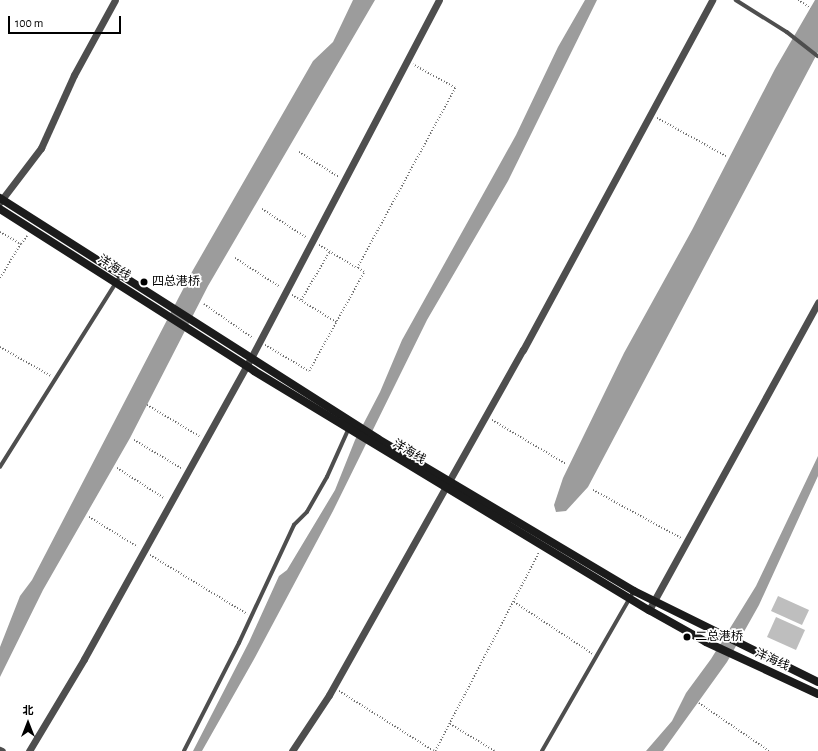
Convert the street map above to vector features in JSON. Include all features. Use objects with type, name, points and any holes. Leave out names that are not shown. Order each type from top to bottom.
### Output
[{"type":"main road","name":"洋海线","points":[[1,200],[252,356],[353,428]]},
{"type":"main road","name":"洋海线","points":[[0,209],[246,367],[376,441],[450,479],[632,595],[649,610],[706,642],[818,694]]},
{"type":"main road","name":"洋海线","points":[[376,441],[445,488],[542,546],[632,595],[653,602],[818,682]]},
{"type":"street","points":[[1,200],[41,148],[74,75],[115,0]]},
{"type":"street","points":[[29,751],[144,551],[246,367],[439,0]]},
{"type":"street","points":[[292,751],[333,688],[445,488],[652,115],[712,0]]},
{"type":"street","points":[[649,610],[688,542],[818,302]]},
{"type":"lane","points":[[736,0],[787,32],[818,56]]},
{"type":"lane","points":[[0,467],[121,275]]},
{"type":"lane","points":[[184,751],[251,617],[294,525],[307,512],[353,428]]},
{"type":"lane","points":[[542,751],[632,595]]},
{"type":"path","points":[[798,0],[811,8]]},
{"type":"path","points":[[204,304],[259,342],[309,371],[364,272],[356,268],[455,88],[407,62]]},
{"type":"path","points":[[652,115],[726,156]]},
{"type":"path","points":[[299,152],[344,180]]},
{"type":"path","points":[[0,232],[21,244],[0,279]]},
{"type":"path","points":[[301,301],[330,252]]},
{"type":"path","points":[[0,347],[55,378]]},
{"type":"path","points":[[147,405],[206,440]]},
{"type":"path","points":[[485,416],[566,464]]},
{"type":"path","points":[[134,440],[188,472]]},
{"type":"path","points":[[118,468],[171,502]]},
{"type":"path","points":[[593,490],[688,542]]},
{"type":"path","points":[[89,517],[251,617]]},
{"type":"path","points":[[333,688],[434,751],[542,546]]},
{"type":"path","points":[[513,602],[596,656]]},
{"type":"path","points":[[699,703],[769,751]]},
{"type":"path","points":[[450,723],[495,751]]},
{"type":"shaded area","points":[[353,0],[375,0],[208,286],[130,438],[43,590],[0,677],[0,647],[20,596],[32,580],[193,270],[313,61],[333,42]]},
{"type":"shaded area","points":[[585,0],[597,0],[508,181],[427,320],[333,511],[253,661],[202,751],[193,751],[249,642],[279,576],[287,570],[335,490],[355,440],[380,392],[402,340],[516,135],[558,47]]},
{"type":"shaded area","points":[[815,0],[818,0],[818,52],[588,487],[566,511],[556,512],[554,505],[563,478],[624,353],[692,230],[775,69]]},
{"type":"shaded area","points":[[818,456],[818,476],[759,605],[727,662],[663,751],[646,751],[672,721],[686,693],[711,659],[756,586]]},
{"type":"building","points":[[778,596],[809,610],[802,625],[771,611]]},
{"type":"building","points":[[776,617],[805,630],[796,650],[767,637]]},
{"type":"place","name":"四总港桥","points":[[144,282]]},
{"type":"place","name":"二总港桥","points":[[687,637]]}]
